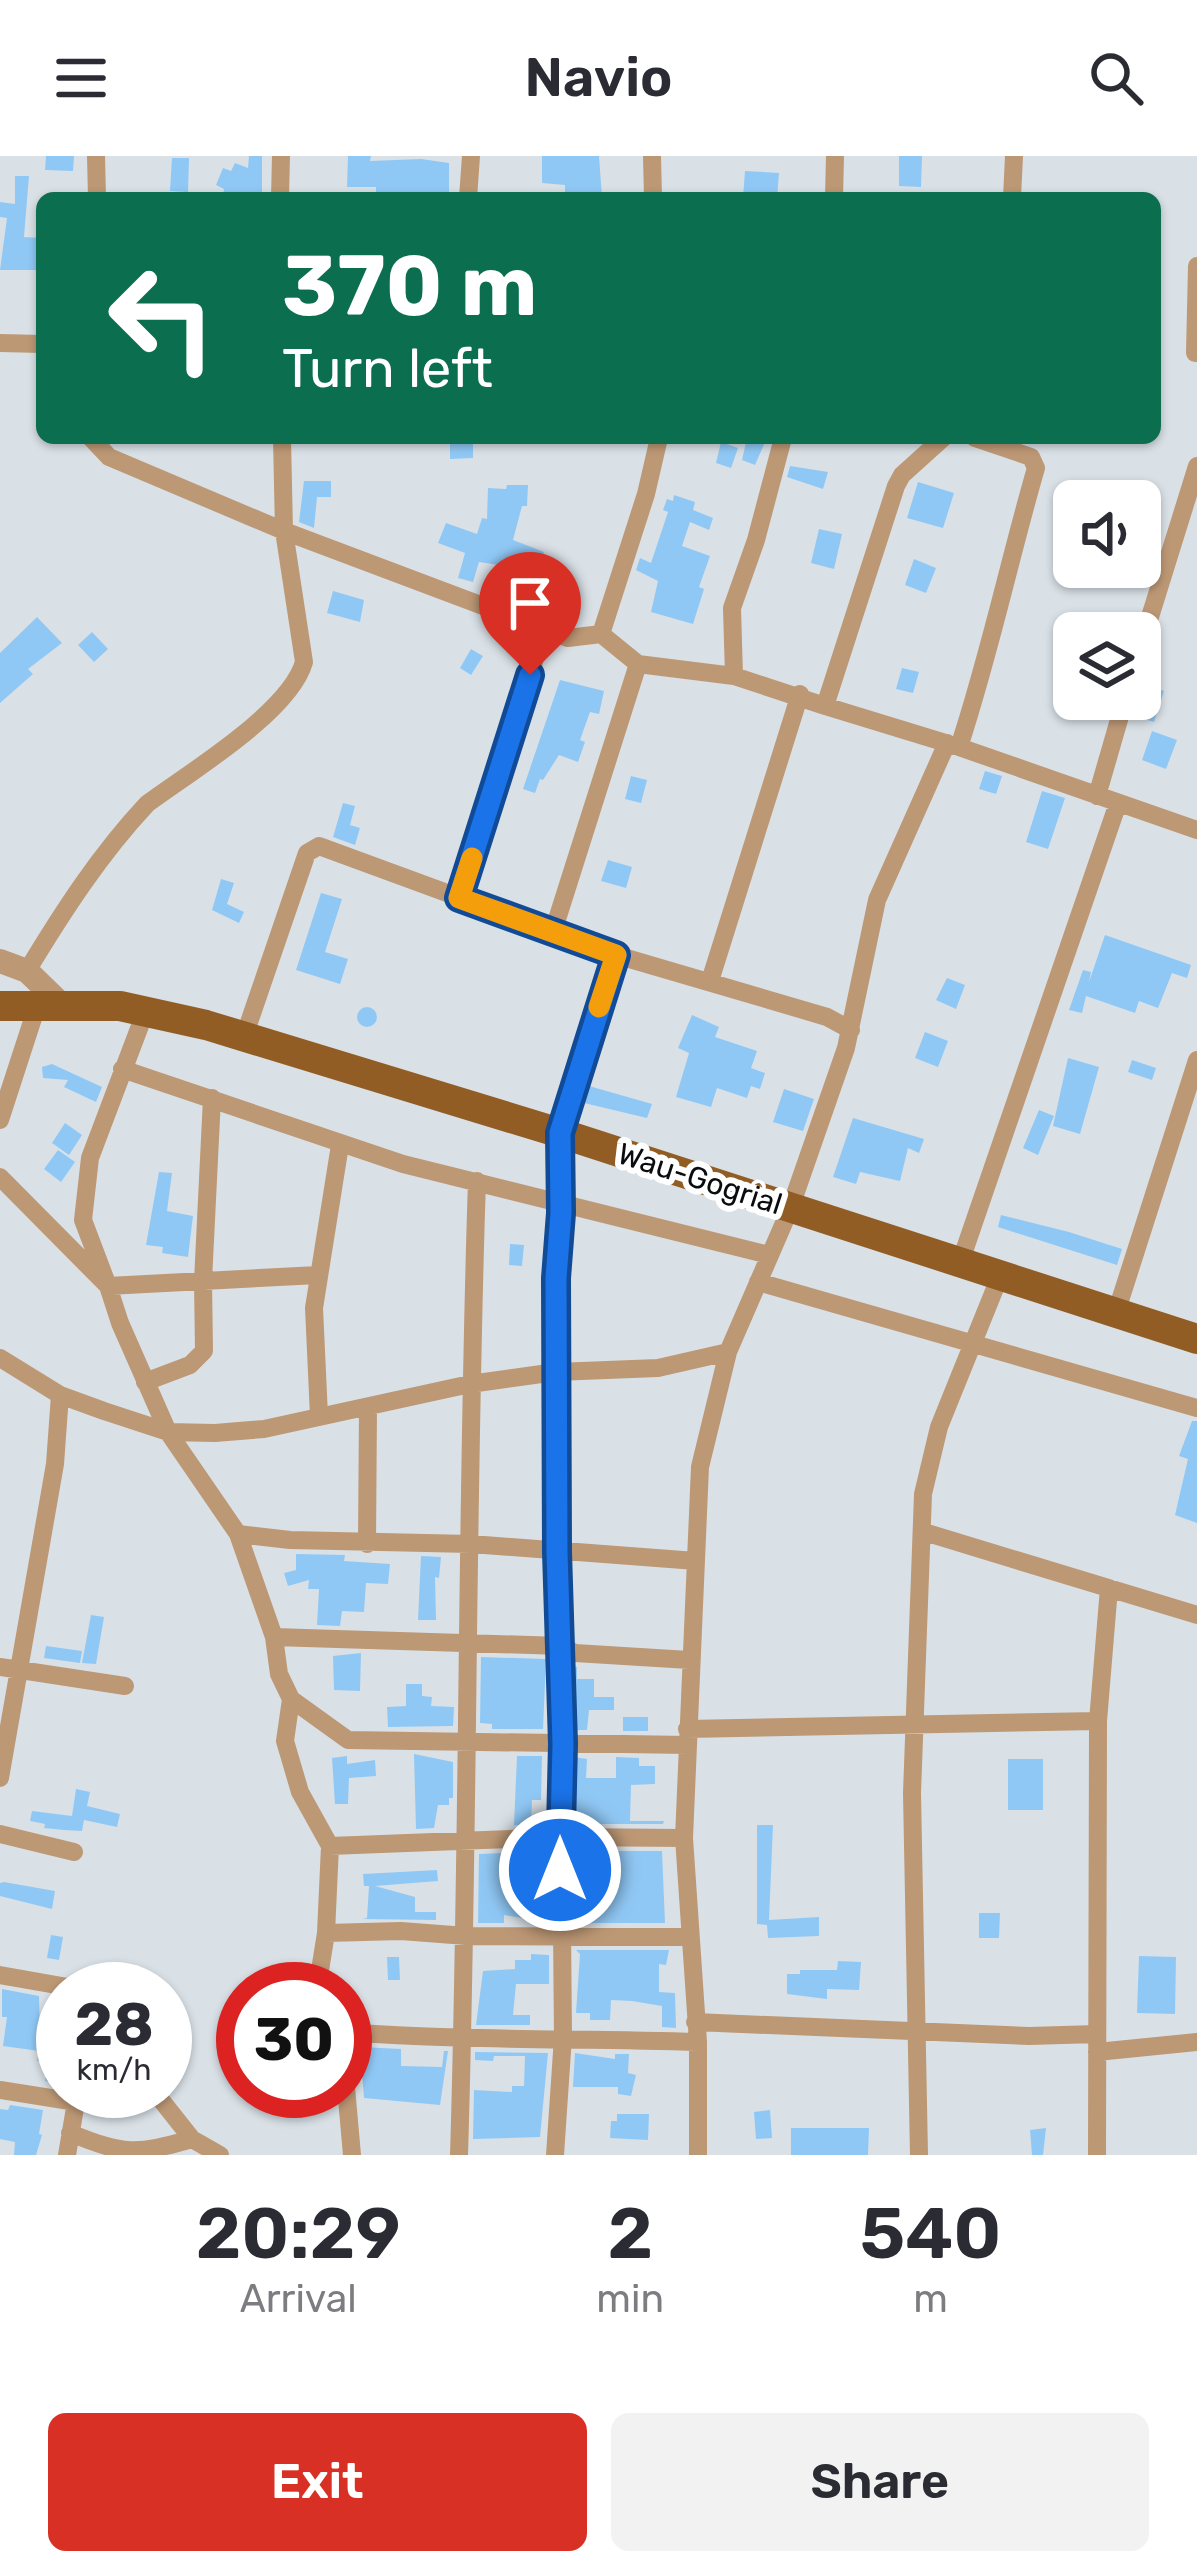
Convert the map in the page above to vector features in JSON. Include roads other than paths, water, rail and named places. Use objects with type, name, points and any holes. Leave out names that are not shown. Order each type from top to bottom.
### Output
[{"type":"main road","name":"Wau-Gogrial","points":[[0,1006],[146,1010],[244,1037],[560,1133],[1197,1339]]},
{"type":"street","points":[[96,156],[97,192]]},
{"type":"street","points":[[280,192],[281,156]]},
{"type":"street","points":[[468,192],[471,156]]},
{"type":"street","points":[[652,156],[653,192]]},
{"type":"street","points":[[834,192],[835,156]]},
{"type":"street","points":[[1012,192],[1015,156]]},
{"type":"street","points":[[1195,353],[1197,266]]},
{"type":"street","points":[[0,343],[36,344]]},
{"type":"street","points":[[97,444],[109,457],[284,531],[544,630],[568,638],[602,634],[638,664],[734,676],[800,694],[1197,830]]},
{"type":"street","points":[[27,971],[61,914],[132,820],[278,705],[299,678],[304,662],[284,531],[282,444]]},
{"type":"street","points":[[602,634],[658,444]]},
{"type":"street","points":[[734,676],[732,608],[781,444]]},
{"type":"street","points":[[825,706],[896,486],[937,444]]},
{"type":"street","points":[[698,2155],[684,1838],[688,1660],[700,1467],[728,1352],[790,1209],[851,1030],[878,900],[953,745],[990,652],[1017,527],[1036,468],[1031,457],[993,444]]},
{"type":"street","points":[[1152,612],[1197,466]]},
{"type":"street","points":[[459,898],[544,630]]},
{"type":"street","points":[[553,932],[638,664]]},
{"type":"street","points":[[710,980],[800,694]]},
{"type":"street","points":[[1097,796],[1119,720]]},
{"type":"street","points":[[960,1263],[1118,802]]},
{"type":"street","points":[[244,1037],[312,848],[319,847],[616,955],[827,1017],[851,1030]]},
{"type":"street","points":[[555,2155],[563,2037],[556,1372],[560,1133],[616,955]]},
{"type":"street","points":[[0,961],[27,971],[49,1004],[0,1120]]},
{"type":"street","points":[[146,1010],[90,1158],[83,1220],[168,1432],[238,1534],[274,1637],[278,1674],[291,1699],[348,1740],[563,1744],[1098,1721]]},
{"type":"street","points":[[1116,1313],[1197,1060]]},
{"type":"street","points":[[122,1069],[340,1145],[769,1255]]},
{"type":"street","points":[[146,1382],[190,1366],[204,1351],[212,1098]]},
{"type":"street","points":[[319,1416],[314,1308],[340,1145]]},
{"type":"street","points":[[0,1177],[108,1286],[318,1275]]},
{"type":"street","points":[[459,2155],[477,1181]]},
{"type":"street","points":[[919,2155],[912,1793],[927,1465],[1000,1276]]},
{"type":"street","points":[[758,1282],[1197,1408]]},
{"type":"street","points":[[0,1358],[60,1395],[168,1432],[264,1429],[470,1384],[556,1372],[658,1368],[728,1352]]},
{"type":"street","points":[[0,1778],[55,1464],[60,1395]]},
{"type":"street","points":[[367,1544],[368,1408]]},
{"type":"street","points":[[924,1532],[1197,1615]]},
{"type":"street","points":[[238,1534],[367,1544],[471,1544],[696,1562]]},
{"type":"street","points":[[1096,2155],[1098,1721],[1109,1588]]},
{"type":"street","points":[[274,1637],[561,1646],[575,1653],[688,1660]]},
{"type":"street","points":[[0,1667],[125,1686]]},
{"type":"street","points":[[291,1699],[285,1741],[299,1792],[330,1846],[321,1962]]},
{"type":"street","points":[[0,1834],[74,1852]]},
{"type":"street","points":[[330,1846],[684,1838]]},
{"type":"street","points":[[326,1934],[401,1931],[466,1936],[690,1937]]},
{"type":"street","points":[[0,1975],[36,1981]]},
{"type":"street","points":[[372,2034],[463,2041],[919,2029],[1097,2043],[1197,2042]]},
{"type":"street","points":[[0,2090],[36,2093]]},
{"type":"street","points":[[67,2155],[72,2118]]},
{"type":"street","points":[[175,2118],[192,2139],[220,2155]]},
{"type":"street","points":[[349,2118],[352,2155]]},
{"type":"street","points":[[70,2133],[112,2152],[143,2154],[192,2139]]}]
